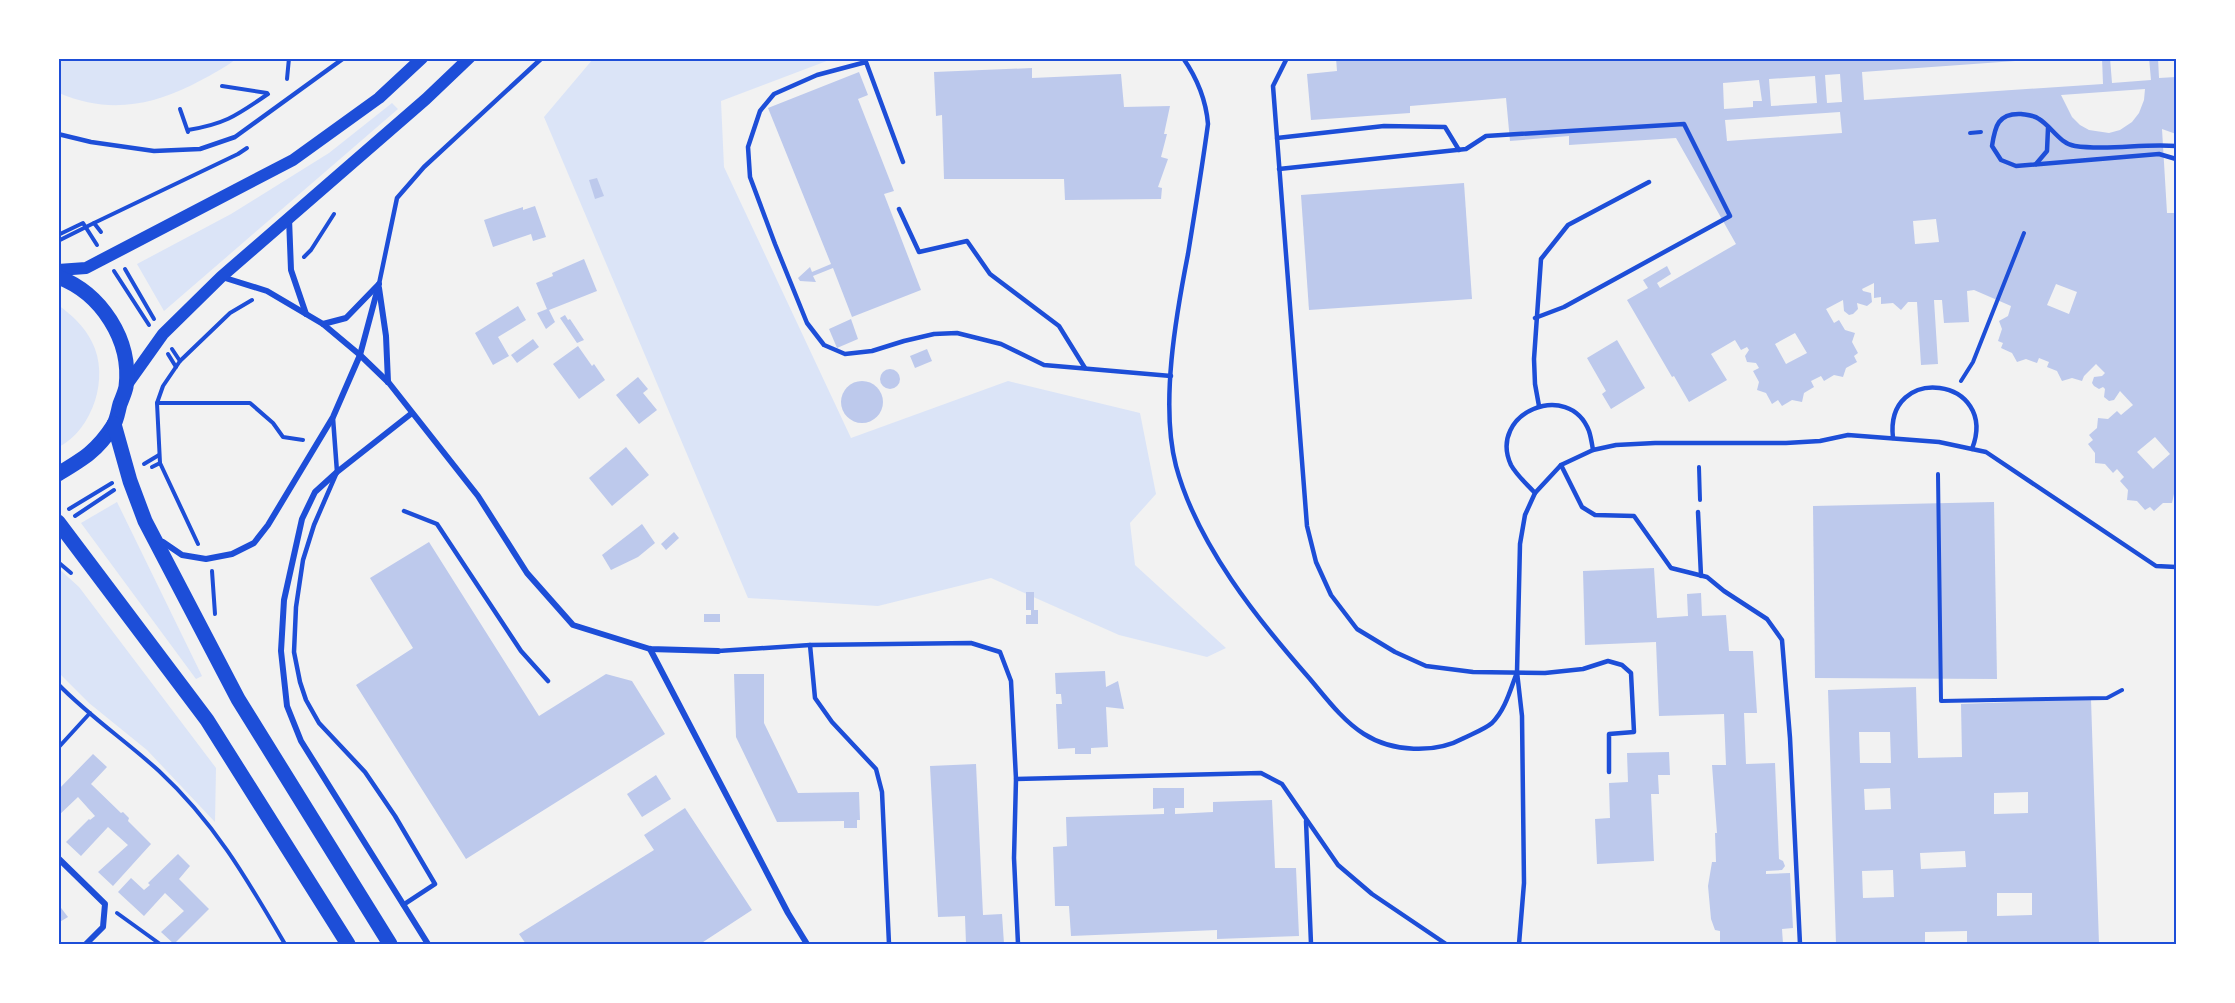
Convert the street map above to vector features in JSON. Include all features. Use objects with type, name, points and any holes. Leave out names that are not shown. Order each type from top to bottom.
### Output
[{"type":"main road","points":[[58,270],[86,268],[294,160],[379,98],[422,58]]},
{"type":"main road","points":[[58,474],[90,456],[114,424],[126,386],[159,341],[221,277],[426,99],[469,58]]},
{"type":"main road","points":[[58,277],[72,282],[97,301],[115,326],[124,356],[126,386]]},
{"type":"main road","points":[[114,424],[128,474],[145,521],[238,699],[390,945]]},
{"type":"main road","points":[[65,520],[207,720],[348,945]]},
{"type":"street","points":[[289,217],[291,270],[306,314]]},
{"type":"street","points":[[221,277],[267,291],[323,324],[360,355],[388,383],[478,496],[527,573],[573,625],[650,648],[718,651]]},
{"type":"street","points":[[323,324],[346,318],[379,284]]},
{"type":"street","points":[[145,521],[166,546],[182,555],[206,559],[232,554],[254,543],[268,525],[333,417],[360,355],[379,284]]},
{"type":"street","points":[[379,284],[386,336],[388,383]]},
{"type":"street","points":[[412,413],[315,492],[302,519],[284,600],[281,651],[286,706],[301,741],[428,945]]},
{"type":"street","points":[[650,648],[788,913],[807,945]]},
{"type":"street","points":[[58,858],[105,904],[103,927],[86,945]]},
{"type":"lane","points":[[58,134],[91,142],[154,151],[200,149],[235,137],[344,58]]},
{"type":"lane","points":[[379,284],[397,198],[424,166],[542,58]]},
{"type":"lane","points":[[1183,58],[1201,90],[1208,124],[1180,291],[1171,376],[1171,429],[1175,464],[1194,518],[1206,542],[1273,637],[1334,706],[1364,734],[1388,745],[1436,748],[1455,743],[1491,723],[1507,701],[1517,672]]},
{"type":"lane","points":[[1287,58],[1273,87],[1307,526],[1316,562],[1331,595],[1357,629],[1395,652],[1426,666],[1473,672],[1545,673],[1583,669],[1608,661],[1622,665],[1631,673],[1634,732],[1609,734],[1609,772]]},
{"type":"lane","points":[[903,162],[866,62],[817,75],[774,94],[760,111],[748,147],[750,177],[807,323],[824,345],[845,354],[872,351],[934,334],[957,333],[1001,344],[1044,365],[1171,376]]},
{"type":"lane","points":[[2176,146],[2072,146],[2048,128],[2039,118],[2009,114],[1998,122],[1992,146],[2001,160],[2016,166],[2160,154],[2176,159]]},
{"type":"lane","points":[[1279,169],[1467,149],[1486,136],[1684,124],[1731,216],[1564,307],[1535,318]]},
{"type":"lane","points":[[1277,138],[1384,126],[1445,127],[1459,150]]},
{"type":"lane","points":[[2036,164],[2047,151],[2048,128]]},
{"type":"lane","points":[[1539,406],[1535,384],[1535,318],[1541,259],[1568,225],[1650,182]]},
{"type":"lane","points":[[899,209],[918,252],[967,241],[990,274],[1059,326],[1085,368]]},
{"type":"lane","points":[[1893,438],[1894,416],[1905,398],[1920,389],[1934,387],[1954,392],[1965,399],[1975,418],[1976,440],[1972,449]]},
{"type":"lane","points":[[1535,493],[1512,465],[1508,453],[1511,429],[1518,418],[1539,406],[1551,405],[1574,412],[1583,420],[1589,431],[1593,450]]},
{"type":"lane","points":[[333,417],[337,472],[314,525],[303,560],[294,652],[306,700],[320,723],[364,772],[395,816],[435,884],[403,905]]},
{"type":"lane","points":[[1519,945],[1524,872],[1522,716],[1517,672],[1520,544],[1525,515],[1535,493],[1561,465],[1593,450],[1655,442],[1786,443],[1820,441],[1848,435],[1939,442],[1986,452],[2156,566],[2176,567]]},
{"type":"lane","points":[[1561,465],[1582,507],[1595,515],[1634,516],[1671,568],[1707,577],[1767,619],[1782,640],[1790,738],[1800,945]]},
{"type":"lane","points":[[404,511],[437,525],[521,651],[548,681]]},
{"type":"lane","points":[[1698,512],[1701,576]]},
{"type":"lane","points":[[718,651],[810,645],[971,643],[1000,652],[1011,681],[1016,778],[1014,858],[1018,945]]},
{"type":"lane","points":[[810,645],[815,698],[831,722],[876,769],[882,792],[889,945]]},
{"type":"lane","points":[[1016,778],[1262,773],[1282,784],[1338,865],[1372,894],[1443,944]]},
{"type":"lane","points":[[1306,820],[1311,945]]},
{"type":"path","points":[[287,78],[289,58]]},
{"type":"path","points":[[188,130],[215,126],[233,118],[268,94],[222,86]]},
{"type":"path","points":[[180,109],[191,138]]},
{"type":"path","points":[[58,241],[238,154],[248,147]]},
{"type":"path","points":[[194,163],[199,173]]},
{"type":"path","points":[[291,270],[311,250],[334,214]]},
{"type":"path","points":[[58,235],[83,223],[176,367]]},
{"type":"path","points":[[94,223],[101,232]]},
{"type":"path","points":[[1954,392],[1973,363],[2024,233]]},
{"type":"path","points":[[125,269],[156,322]]},
{"type":"path","points":[[199,545],[160,463],[157,403],[163,386],[180,361],[230,314],[267,291]]},
{"type":"path","points":[[171,347],[180,361]]},
{"type":"path","points":[[157,403],[250,403],[273,423],[283,437],[319,442]]},
{"type":"path","points":[[68,509],[159,455]]},
{"type":"path","points":[[152,467],[160,463]]},
{"type":"path","points":[[1698,512],[1701,494],[1699,467]]},
{"type":"path","points":[[1938,474],[1941,701],[2108,698],[2122,690]]},
{"type":"path","points":[[65,520],[114,490]]},
{"type":"path","points":[[58,684],[159,771],[220,838],[238,864],[285,945]]},
{"type":"path","points":[[58,748],[90,713]]},
{"type":"path","points":[[105,904],[159,945]]},
{"type":"shaded area","points":[[58,59],[236,59],[192,85],[159,98],[126,105],[110,105],[76,99],[59,93]]},
{"type":"shaded area","points":[[593,59],[832,59],[721,101],[724,167],[851,438],[1008,381],[1140,413],[1156,494],[1130,523],[1135,565],[1226,648],[1207,657],[1119,635],[991,578],[878,606],[748,598],[544,117]]},
{"type":"shaded area","points":[[392,103],[398,109],[164,311],[137,264],[231,214],[329,153]]},
{"type":"shaded area","points":[[58,305],[78,322],[89,336],[97,356],[99,371],[95,401],[89,415],[71,439],[59,447]]},
{"type":"shaded area","points":[[117,502],[202,676],[196,679],[81,523]]},
{"type":"shaded area","points":[[58,568],[79,587],[216,768],[215,822],[147,750],[89,703],[59,673]]},
{"type":"building","points":[[1336,58],[2029,58],[2029,60],[1862,72],[1864,100],[2103,84],[2102,58],[2110,58],[2112,83],[2151,80],[2149,58],[2158,58],[2159,78],[2176,77],[2176,134],[2162,129],[2167,213],[2176,213],[2176,491],[2172,503],[2163,503],[2154,511],[2150,507],[2145,510],[2137,501],[2127,500],[2128,490],[2120,481],[2124,477],[2117,469],[2113,473],[2105,464],[2095,463],[2095,453],[2088,444],[2093,440],[2089,435],[2097,428],[2098,418],[2108,419],[2117,411],[2121,415],[2133,405],[2120,391],[2114,400],[2109,401],[2104,397],[2103,387],[2099,389],[2094,386],[2092,383],[2094,377],[2105,373],[2096,364],[2082,381],[2072,378],[2062,381],[2057,371],[2047,367],[2049,362],[2039,358],[2037,363],[2026,359],[2017,362],[2012,353],[2001,348],[2003,343],[1998,341],[2002,329],[1999,321],[2008,316],[2011,306],[1974,290],[1967,291],[1969,322],[1944,323],[1942,300],[1934,300],[1938,364],[1921,365],[1917,302],[1908,302],[1901,310],[1893,303],[1881,304],[1881,297],[1874,298],[1874,283],[1862,289],[1871,293],[1872,302],[1867,306],[1857,303],[1858,309],[1853,314],[1849,315],[1844,311],[1843,300],[1826,309],[1834,323],[1839,320],[1845,330],[1855,333],[1852,342],[1858,353],[1854,356],[1857,362],[1846,368],[1843,377],[1834,375],[1824,381],[1821,376],[1811,381],[1814,387],[1804,393],[1802,402],[1792,400],[1782,406],[1778,400],[1772,404],[1766,393],[1757,390],[1759,382],[1753,371],[1759,368],[1756,363],[1747,362],[1745,356],[1749,350],[1747,347],[1741,350],[1735,340],[1711,354],[1727,380],[1689,402],[1627,300],[1648,288],[1643,280],[1667,266],[1671,274],[1657,283],[1660,288],[1736,244],[1676,138],[1569,145],[1569,136],[1510,141],[1506,98],[1410,106],[1410,113],[1311,120],[1307,74],[1337,71]],"holes":[[[1840,74],[1842,102],[1827,103],[1825,75]],[[1815,76],[1817,103],[1771,106],[1769,79]],[[1759,80],[1762,101],[1753,101],[1753,107],[1724,109],[1723,83]],[[2145,89],[2139,113],[2132,122],[2120,130],[2109,133],[2089,130],[2072,117],[2061,95]],[[1840,112],[1842,133],[1727,141],[1725,120]],[[1936,219],[1939,242],[1915,244],[1913,221]],[[2056,284],[2077,292],[2069,314],[2047,305]],[[1795,333],[1807,353],[1786,364],[1775,344]],[[2155,437],[2170,454],[2153,469],[2137,452]]]},
{"type":"building","points":[[1032,68],[1032,78],[1121,74],[1124,107],[1170,106],[1164,134],[1167,134],[1161,157],[1168,159],[1158,187],[1162,188],[1161,199],[1065,200],[1064,179],[944,179],[942,115],[936,116],[934,72]]},
{"type":"building","points":[[859,72],[868,95],[858,99],[894,191],[884,194],[921,290],[852,317],[833,268],[813,276],[816,282],[800,281],[798,278],[810,267],[812,272],[831,264],[768,108]]},
{"type":"building","points":[[597,178],[604,196],[595,199],[589,180]]},
{"type":"building","points":[[1464,183],[1472,299],[1309,310],[1301,195]]},
{"type":"building","points":[[535,206],[546,237],[533,241],[531,234],[493,247],[484,220],[523,207],[523,210]]},
{"type":"building","points":[[584,259],[597,291],[549,310],[555,322],[546,329],[537,313],[547,309],[536,283]]},
{"type":"building","points":[[518,306],[526,320],[498,337],[509,356],[493,365],[475,333]]},
{"type":"building","points":[[565,315],[584,340],[577,343],[560,318]]},
{"type":"building","points":[[851,319],[858,339],[837,348],[829,329]]},
{"type":"building","points":[[533,339],[539,347],[517,363],[511,355]]},
{"type":"building","points":[[1617,340],[1645,388],[1611,409],[1602,394],[1606,391],[1587,358]]},
{"type":"building","points":[[578,346],[605,380],[579,399],[553,364]]},
{"type":"building","points":[[927,349],[932,361],[915,368],[910,356]]},
{"type":"building","points":[[890,369],[897,372],[900,379],[897,386],[890,389],[883,386],[880,379],[883,372]]},
{"type":"building","points":[[638,377],[648,389],[643,393],[657,410],[639,424],[616,395]]},
{"type":"building","points":[[862,381],[877,387],[883,402],[877,417],[862,423],[847,417],[841,402],[847,387]]},
{"type":"building","points":[[626,447],[649,475],[612,506],[589,478]]},
{"type":"building","points":[[1994,502],[1997,679],[1815,678],[1813,506]]},
{"type":"building","points":[[642,524],[655,543],[638,557],[611,570],[602,555]]},
{"type":"building","points":[[674,532],[679,538],[666,550],[661,544]]},
{"type":"building","points":[[429,542],[539,716],[606,674],[632,681],[665,734],[466,859],[356,685],[413,648],[370,578]]},
{"type":"building","points":[[1654,568],[1657,618],[1688,616],[1687,594],[1701,593],[1702,616],[1726,615],[1729,651],[1753,651],[1757,713],[1744,713],[1746,764],[1775,763],[1779,859],[1785,866],[1782,870],[1766,871],[1766,874],[1790,873],[1793,928],[1782,929],[1783,944],[1720,944],[1720,931],[1715,930],[1711,919],[1708,886],[1712,862],[1716,862],[1715,833],[1717,833],[1712,765],[1726,765],[1724,714],[1659,716],[1656,642],[1585,645],[1583,571]]},
{"type":"building","points":[[1026,592],[1034,592],[1034,610],[1038,610],[1038,624],[1026,624],[1026,615],[1031,615],[1031,610],[1026,610]]},
{"type":"building","points":[[704,614],[720,614],[720,622],[704,622]]},
{"type":"building","points":[[1105,671],[1106,687],[1118,681],[1124,709],[1106,707],[1108,747],[1091,748],[1091,754],[1075,754],[1075,748],[1058,749],[1056,704],[1062,704],[1061,694],[1056,694],[1055,673]]},
{"type":"building","points":[[734,674],[764,674],[764,723],[798,793],[859,792],[860,820],[857,820],[857,828],[844,828],[844,821],[777,822],[736,737]]},
{"type":"building","points":[[1916,687],[1918,758],[1962,757],[1961,704],[2091,699],[2099,944],[1967,944],[1967,931],[1925,932],[1925,942],[1836,944],[1828,690]],"holes":[[[1859,732],[1890,732],[1891,763],[1860,763]],[[1890,788],[1891,809],[1865,810],[1864,789]],[[2028,792],[2028,813],[1994,814],[1994,793]],[[1965,851],[1966,867],[1921,869],[1920,853]],[[1893,870],[1894,897],[1863,898],[1862,871]],[[1997,893],[2032,893],[2032,915],[1997,916]]]},
{"type":"building","points":[[1669,752],[1670,775],[1658,775],[1659,794],[1651,794],[1654,861],[1597,864],[1595,819],[1610,818],[1609,783],[1628,782],[1627,753]]},
{"type":"building","points":[[93,754],[107,767],[91,784],[129,818],[128,821],[151,844],[113,886],[98,872],[128,845],[108,827],[81,856],[66,842],[95,816],[78,797],[58,816],[58,790]]},
{"type":"building","points":[[976,764],[983,915],[1002,914],[1004,944],[966,944],[965,916],[938,917],[930,766]]},
{"type":"building","points":[[656,775],[671,799],[642,817],[627,794]]},
{"type":"building","points":[[1153,788],[1184,788],[1184,808],[1175,808],[1175,814],[1213,812],[1213,802],[1272,800],[1275,868],[1296,868],[1299,936],[1217,939],[1217,930],[1071,936],[1069,906],[1055,906],[1053,847],[1067,846],[1066,817],[1164,814],[1164,808],[1153,809]]},
{"type":"building","points":[[685,808],[752,910],[700,944],[526,944],[519,934],[654,850],[644,835]]},
{"type":"building","points":[[178,854],[190,866],[179,879],[209,909],[174,944],[161,932],[184,911],[165,893],[144,916],[118,892],[131,878],[144,890],[150,885],[148,883]]},
{"type":"building","points":[[58,904],[68,917],[58,923]]}]
